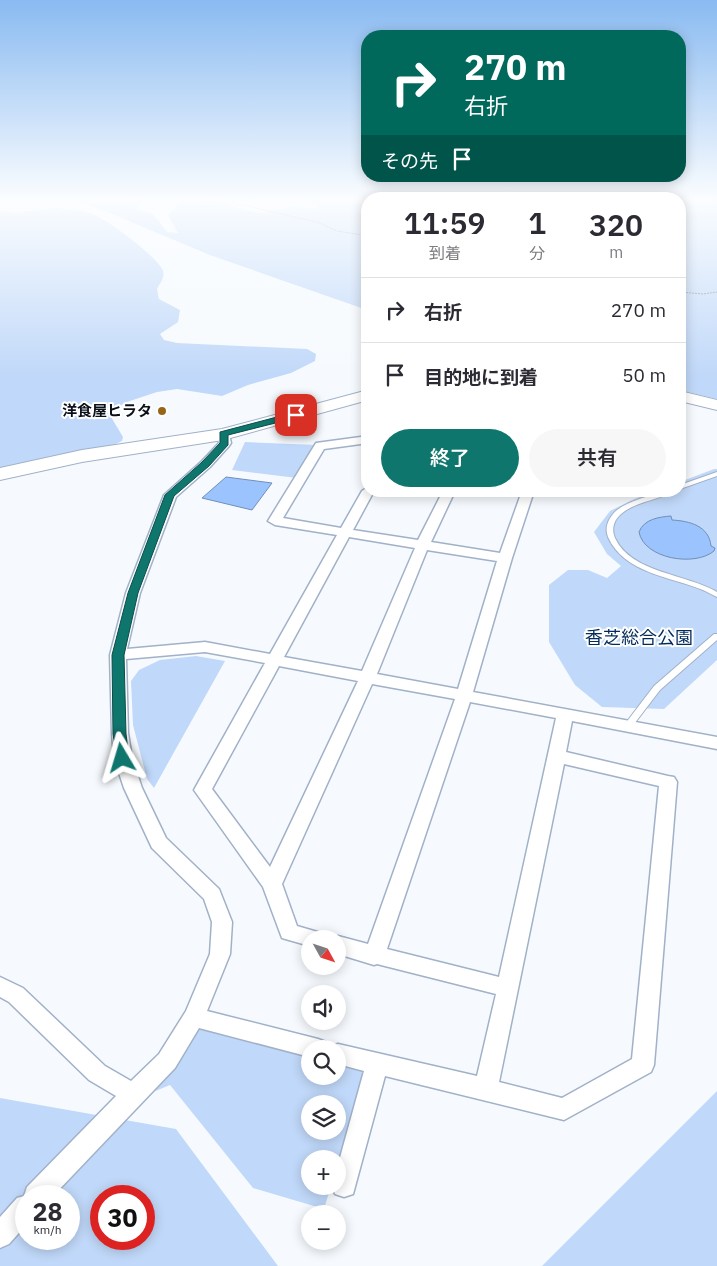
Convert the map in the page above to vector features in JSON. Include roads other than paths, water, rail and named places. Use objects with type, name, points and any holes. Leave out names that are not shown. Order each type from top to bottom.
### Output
[{"type":"highway","points":[[0,474],[82,456],[224,434],[361,397]]},
{"type":"highway","points":[[686,397],[717,405]]},
{"type":"street","points":[[46,1185],[166,1061],[194,1017],[220,954],[222,922],[212,895],[159,842],[133,788],[122,758],[118,655],[133,593],[170,495],[206,464],[225,443],[224,434]]},
{"type":"street","points":[[361,440],[320,446],[275,521],[505,558]]},
{"type":"street","points":[[301,935],[289,932],[272,884],[203,790],[276,661],[365,497]]},
{"type":"street","points":[[272,884],[367,678],[423,544],[446,497]]},
{"type":"street","points":[[374,956],[464,696],[505,558],[526,497]]},
{"type":"street","points":[[118,655],[205,647],[717,743]]},
{"type":"street","points":[[486,1089],[565,716]]},
{"type":"street","points":[[346,1056],[564,1109],[643,1065],[668,782],[557,756]]},
{"type":"street","points":[[346,947],[508,988]]},
{"type":"street","points":[[0,986],[16,995],[97,1073],[133,1094]]},
{"type":"street","points":[[194,1017],[301,1045]]},
{"type":"street","points":[[346,1178],[377,1064]]},
{"type":"street","points":[[0,1235],[15,1219]]},
{"type":"lane","points":[[686,486],[717,474]]},
{"type":"lane","points":[[655,497],[619,512],[610,525],[611,539],[621,551],[639,564],[707,588],[717,595]]},
{"type":"lane","points":[[628,726],[657,688],[717,636]]},
{"type":"water","points":[[226,477],[272,483],[252,510],[202,498]]},
{"type":"water","points":[[671,516],[672,520],[692,523],[703,529],[711,546],[715,548],[714,551],[706,556],[695,559],[683,559],[671,558],[650,549],[643,541],[639,532],[641,528],[648,521]]},
{"type":"place","name":"洋食屋ヒラタ","points":[[162,411]]},
{"type":"park label","name":"香芝総合公園","points":[[639,638]]}]
